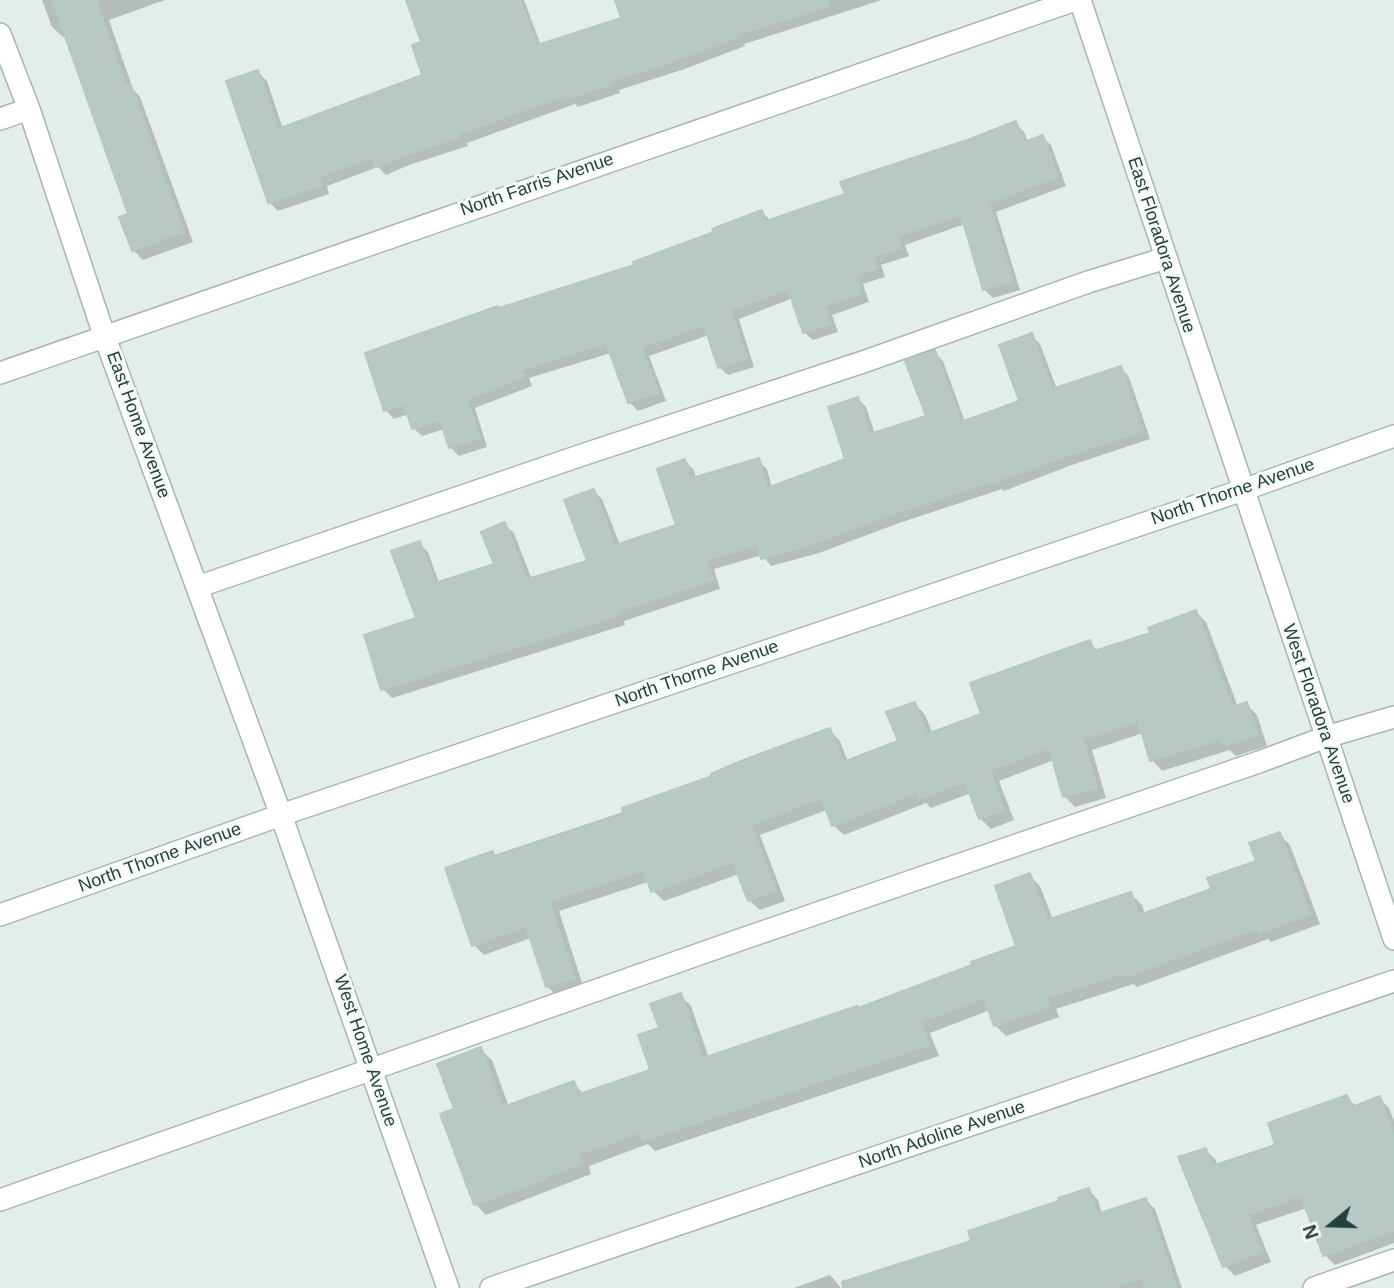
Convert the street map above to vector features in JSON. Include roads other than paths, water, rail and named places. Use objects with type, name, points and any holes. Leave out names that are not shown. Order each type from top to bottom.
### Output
[{"type":"street","name":"East Floradora Avenue","points":[[1078,0],[1243,490]]},
{"type":"street","name":"North Farris Avenue","points":[[0,373],[1078,0]]},
{"type":"street","name":"East Home Avenue","points":[[0,34],[29,109],[104,335],[281,815]]},
{"type":"street","points":[[0,119],[29,109]]},
{"type":"street","points":[[198,587],[863,362],[1088,282],[1166,258]]},
{"type":"street","name":"North Thorne Avenue","points":[[0,915],[281,815],[1243,490],[1394,436]]},
{"type":"street","name":"West Floradora Avenue","points":[[1243,490],[1394,939]]},
{"type":"street","points":[[0,1200],[757,933],[1326,737],[1394,717]]},
{"type":"street","name":"West Home Avenue","points":[[281,815],[448,1288]]},
{"type":"street","name":"North Adoline Avenue","points":[[491,1288],[1394,981]]},
{"type":"street","points":[[1314,1288],[1394,1260]]}]
